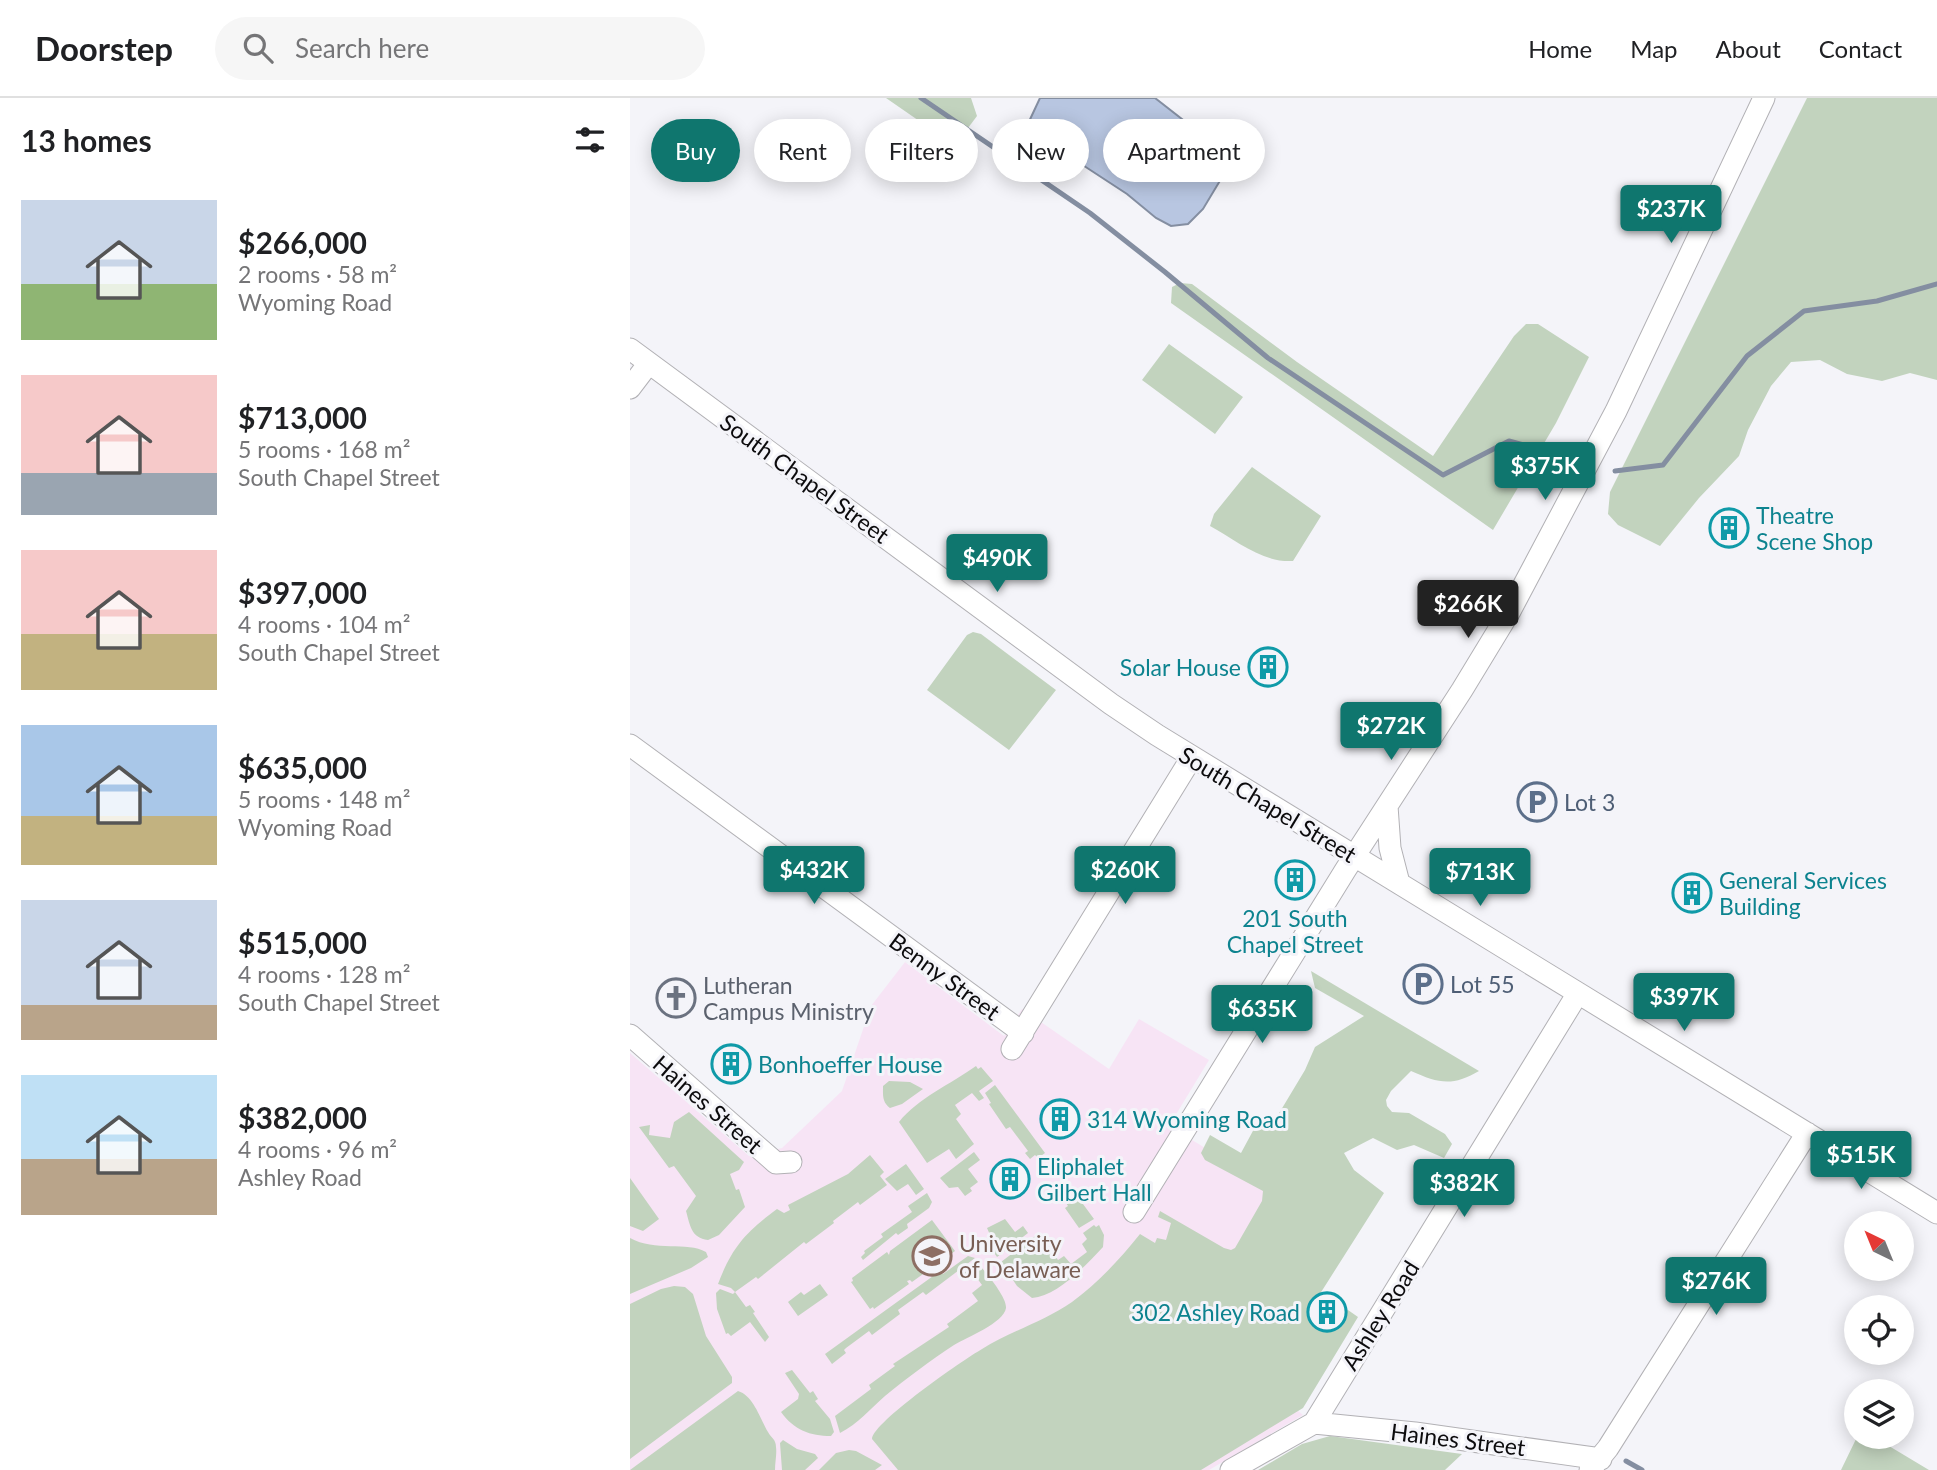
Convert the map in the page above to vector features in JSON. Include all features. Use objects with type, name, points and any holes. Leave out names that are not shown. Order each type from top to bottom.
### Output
[{"type":"street","points":[[1134,1212],[1354,856],[1496,634],[1567,506],[1648,345],[1764,98]]},
{"type":"street","name":"South Chapel Street","points":[[630,349],[1101,696],[1192,757],[1937,1213]]},
{"type":"street","points":[[630,388],[649,363]]},
{"type":"street","name":"Benny Street","points":[[630,746],[1018,1041],[1192,757]]},
{"type":"street","points":[[1387,806],[1390,848],[1399,883]]},
{"type":"street","name":"Ashley Road","points":[[1314,1423],[1578,993]]},
{"type":"street","name":"Haines Street","points":[[630,1035],[776,1163],[791,1162]]},
{"type":"street","points":[[1595,1464],[1807,1133]]},
{"type":"street","points":[[1231,1470],[1314,1423]]},
{"type":"street","name":"Haines Street","points":[[1314,1423],[1415,1433],[1595,1464]]},
{"type":"shaded area","name":"University of Delaware","points":[[905,962],[1004,1036],[1022,1009],[1109,1069],[1139,1019],[1209,1060],[1169,1126],[1276,1191],[1191,1321],[1303,1415],[1209,1470],[630,1470],[630,1053],[749,1156],[782,1148],[842,1091],[871,1006]]},
{"type":"green space","points":[[886,98],[971,98],[977,116],[975,119],[916,119]]},
{"type":"green space","points":[[1807,98],[1937,98],[1937,380],[1910,373],[1882,381],[1847,374],[1820,360],[1791,362],[1771,386],[1748,430],[1739,456],[1699,498],[1660,546],[1618,525],[1608,514],[1610,492]]},
{"type":"green space","points":[[1180,283],[1192,284],[1297,362],[1433,456],[1514,336],[1526,324],[1538,324],[1589,357],[1556,423],[1493,530],[1171,303],[1172,287]]},
{"type":"green space","points":[[1169,344],[1243,397],[1215,434],[1142,380]]},
{"type":"green space","points":[[1252,467],[1321,516],[1293,561],[1282,561],[1260,554],[1210,526],[1214,514]]},
{"type":"green space","points":[[973,632],[981,634],[1056,690],[1009,750],[927,690],[967,635]]},
{"type":"green space","points":[[1311,971],[1479,1071],[1445,1082],[1411,1071],[1386,1100],[1392,1112],[1409,1113],[1445,1134],[1452,1144],[1444,1158],[1414,1145],[1397,1150],[1373,1138],[1344,1153],[1354,1170],[1384,1193],[1318,1297],[1325,1294],[1358,1317],[1303,1408],[1201,1470],[898,1470],[872,1439],[887,1419],[972,1355],[1072,1302],[1108,1270],[1140,1234],[1155,1243],[1157,1238],[1166,1240],[1171,1223],[1158,1217],[1160,1211],[1224,1248],[1235,1248],[1262,1201],[1263,1191],[1205,1160],[1201,1153],[1210,1135],[1241,1153],[1261,1116],[1275,1120],[1305,1070],[1315,1047],[1364,1016],[1315,988]]},
{"type":"green space","points":[[976,1066],[978,1069],[981,1067],[993,1081],[979,1091],[984,1098],[979,1101],[972,1093],[955,1105],[961,1114],[956,1119],[974,1144],[956,1159],[949,1149],[927,1163],[899,1122],[925,1098]]},
{"type":"green space","points":[[889,1081],[910,1082],[923,1089],[902,1104],[890,1108],[884,1101],[883,1092],[883,1086]]},
{"type":"green space","points":[[995,1085],[1045,1153],[1038,1158],[1035,1155],[1030,1159],[1025,1153],[1028,1151],[1010,1127],[1006,1129],[989,1104],[991,1103],[985,1093]]},
{"type":"green space","points":[[689,1112],[744,1162],[739,1170],[730,1174],[745,1207],[719,1235],[708,1240],[695,1234],[686,1211],[696,1196],[674,1166],[669,1168],[639,1127],[650,1125],[649,1135],[670,1138],[674,1122]]},
{"type":"green space","points":[[974,1152],[980,1160],[968,1169],[978,1182],[965,1196],[958,1187],[949,1188],[940,1178]]},
{"type":"green space","points":[[870,1155],[884,1172],[880,1176],[887,1185],[860,1205],[858,1202],[806,1244],[804,1242],[758,1279],[756,1277],[735,1292],[718,1284],[729,1260],[748,1233],[777,1209],[784,1213],[790,1210],[788,1205],[848,1174]]},
{"type":"green space","points":[[906,1164],[924,1189],[916,1195],[908,1184],[897,1191],[885,1179]]},
{"type":"green space","points":[[630,1178],[659,1219],[643,1231],[630,1226]]},
{"type":"green space","points":[[1072,1189],[1094,1219],[1079,1228],[1065,1208],[1068,1206],[1062,1197]]},
{"type":"green space","points":[[927,1193],[932,1202],[929,1208],[907,1224],[908,1228],[898,1235],[896,1233],[863,1260],[861,1257],[864,1251],[883,1237],[881,1234],[912,1212],[908,1206]]},
{"type":"green space","points":[[1005,1219],[1015,1232],[1023,1226],[1028,1233],[997,1257],[988,1244],[991,1237],[987,1228]]},
{"type":"green space","points":[[932,1220],[955,1251],[912,1282],[907,1281],[909,1284],[874,1309],[870,1309],[851,1282],[852,1278],[887,1252],[889,1255],[890,1251]]},
{"type":"green space","points":[[1094,1225],[1099,1225],[1104,1235],[1103,1247],[1071,1278],[1042,1296],[1032,1298],[1017,1286],[1001,1262],[1039,1233],[1058,1260],[1064,1256],[1071,1264],[1087,1252],[1082,1244],[1087,1239],[1083,1233]]},
{"type":"green space","points":[[630,1238],[650,1245],[690,1247],[706,1252],[708,1257],[691,1268],[630,1294]]},
{"type":"green space","points":[[968,1256],[975,1258],[926,1295],[923,1292],[898,1310],[900,1314],[872,1335],[869,1331],[846,1348],[846,1353],[832,1364],[825,1354],[940,1271],[943,1274]]},
{"type":"green space","points":[[978,1263],[1003,1298],[1006,1308],[1004,1314],[928,1363],[840,1433],[835,1416],[871,1389],[869,1385],[895,1366],[893,1364],[949,1327],[947,1324],[978,1301],[972,1293],[982,1285],[974,1274],[965,1280],[964,1273]]},
{"type":"green space","points":[[820,1284],[828,1295],[798,1316],[788,1302],[801,1292],[804,1295]]},
{"type":"green space","points":[[685,1287],[693,1294],[706,1336],[732,1377],[732,1383],[630,1459],[630,1304],[661,1289]]},
{"type":"green space","points":[[720,1289],[733,1294],[735,1292],[746,1307],[750,1305],[755,1312],[753,1313],[769,1337],[765,1342],[750,1322],[731,1336],[726,1334],[717,1309],[716,1293]]},
{"type":"green space","points":[[792,1370],[810,1393],[813,1391],[818,1399],[815,1401],[830,1419],[834,1432],[831,1436],[803,1431],[781,1412],[798,1399],[799,1394],[785,1373]]},
{"type":"green space","points":[[738,1391],[752,1403],[775,1442],[775,1470],[630,1470]]},
{"type":"green space","points":[[1330,1436],[1462,1454],[1445,1470],[1258,1470],[1302,1444]]},
{"type":"green space","points":[[783,1440],[797,1449],[815,1454],[818,1458],[805,1470],[782,1470],[780,1443]]},
{"type":"green space","points":[[1851,1449],[1894,1449],[1929,1470],[1841,1470]]},
{"type":"green space","points":[[849,1450],[882,1465],[875,1470],[819,1470],[836,1453]]},
{"type":"water","points":[[1040,98],[1155,98],[1182,119],[1103,119],[1103,178],[1089,169],[1089,119],[1030,119]]},
{"type":"water","points":[[1109,182],[1219,182],[1203,209],[1188,224],[1171,226],[1156,218]]},
{"type":"waterway","points":[[921,98],[1090,213],[1268,358],[1443,475],[1509,441],[1560,455]]},
{"type":"waterway","points":[[1615,471],[1663,465],[1747,356],[1804,311],[1877,301],[1937,284]]},
{"type":"waterway","points":[[1626,1461],[1642,1470]]},
{"type":"place","name":"Theatre Scene Shop","points":[[1729,528]]},
{"type":"place","name":"Solar House","points":[[1268,667]]},
{"type":"place","name":"Lot 3","points":[[1537,802]]},
{"type":"place","name":"201 South Chapel Street","points":[[1295,880]]},
{"type":"place","name":"General Services Building","points":[[1692,893]]},
{"type":"place","name":"Lot 55","points":[[1423,984]]},
{"type":"place","name":"Lutheran Campus Ministry","points":[[676,998]]},
{"type":"place","name":"Bonhoeffer House","points":[[731,1064]]},
{"type":"place","name":"314 Wyoming Road","points":[[1060,1119]]},
{"type":"place","name":"Eliphalet Gilbert Hall","points":[[1010,1179]]},
{"type":"place","name":"University of Delaware","points":[[932,1256]]},
{"type":"place","name":"302 Ashley Road","points":[[1327,1312]]}]
